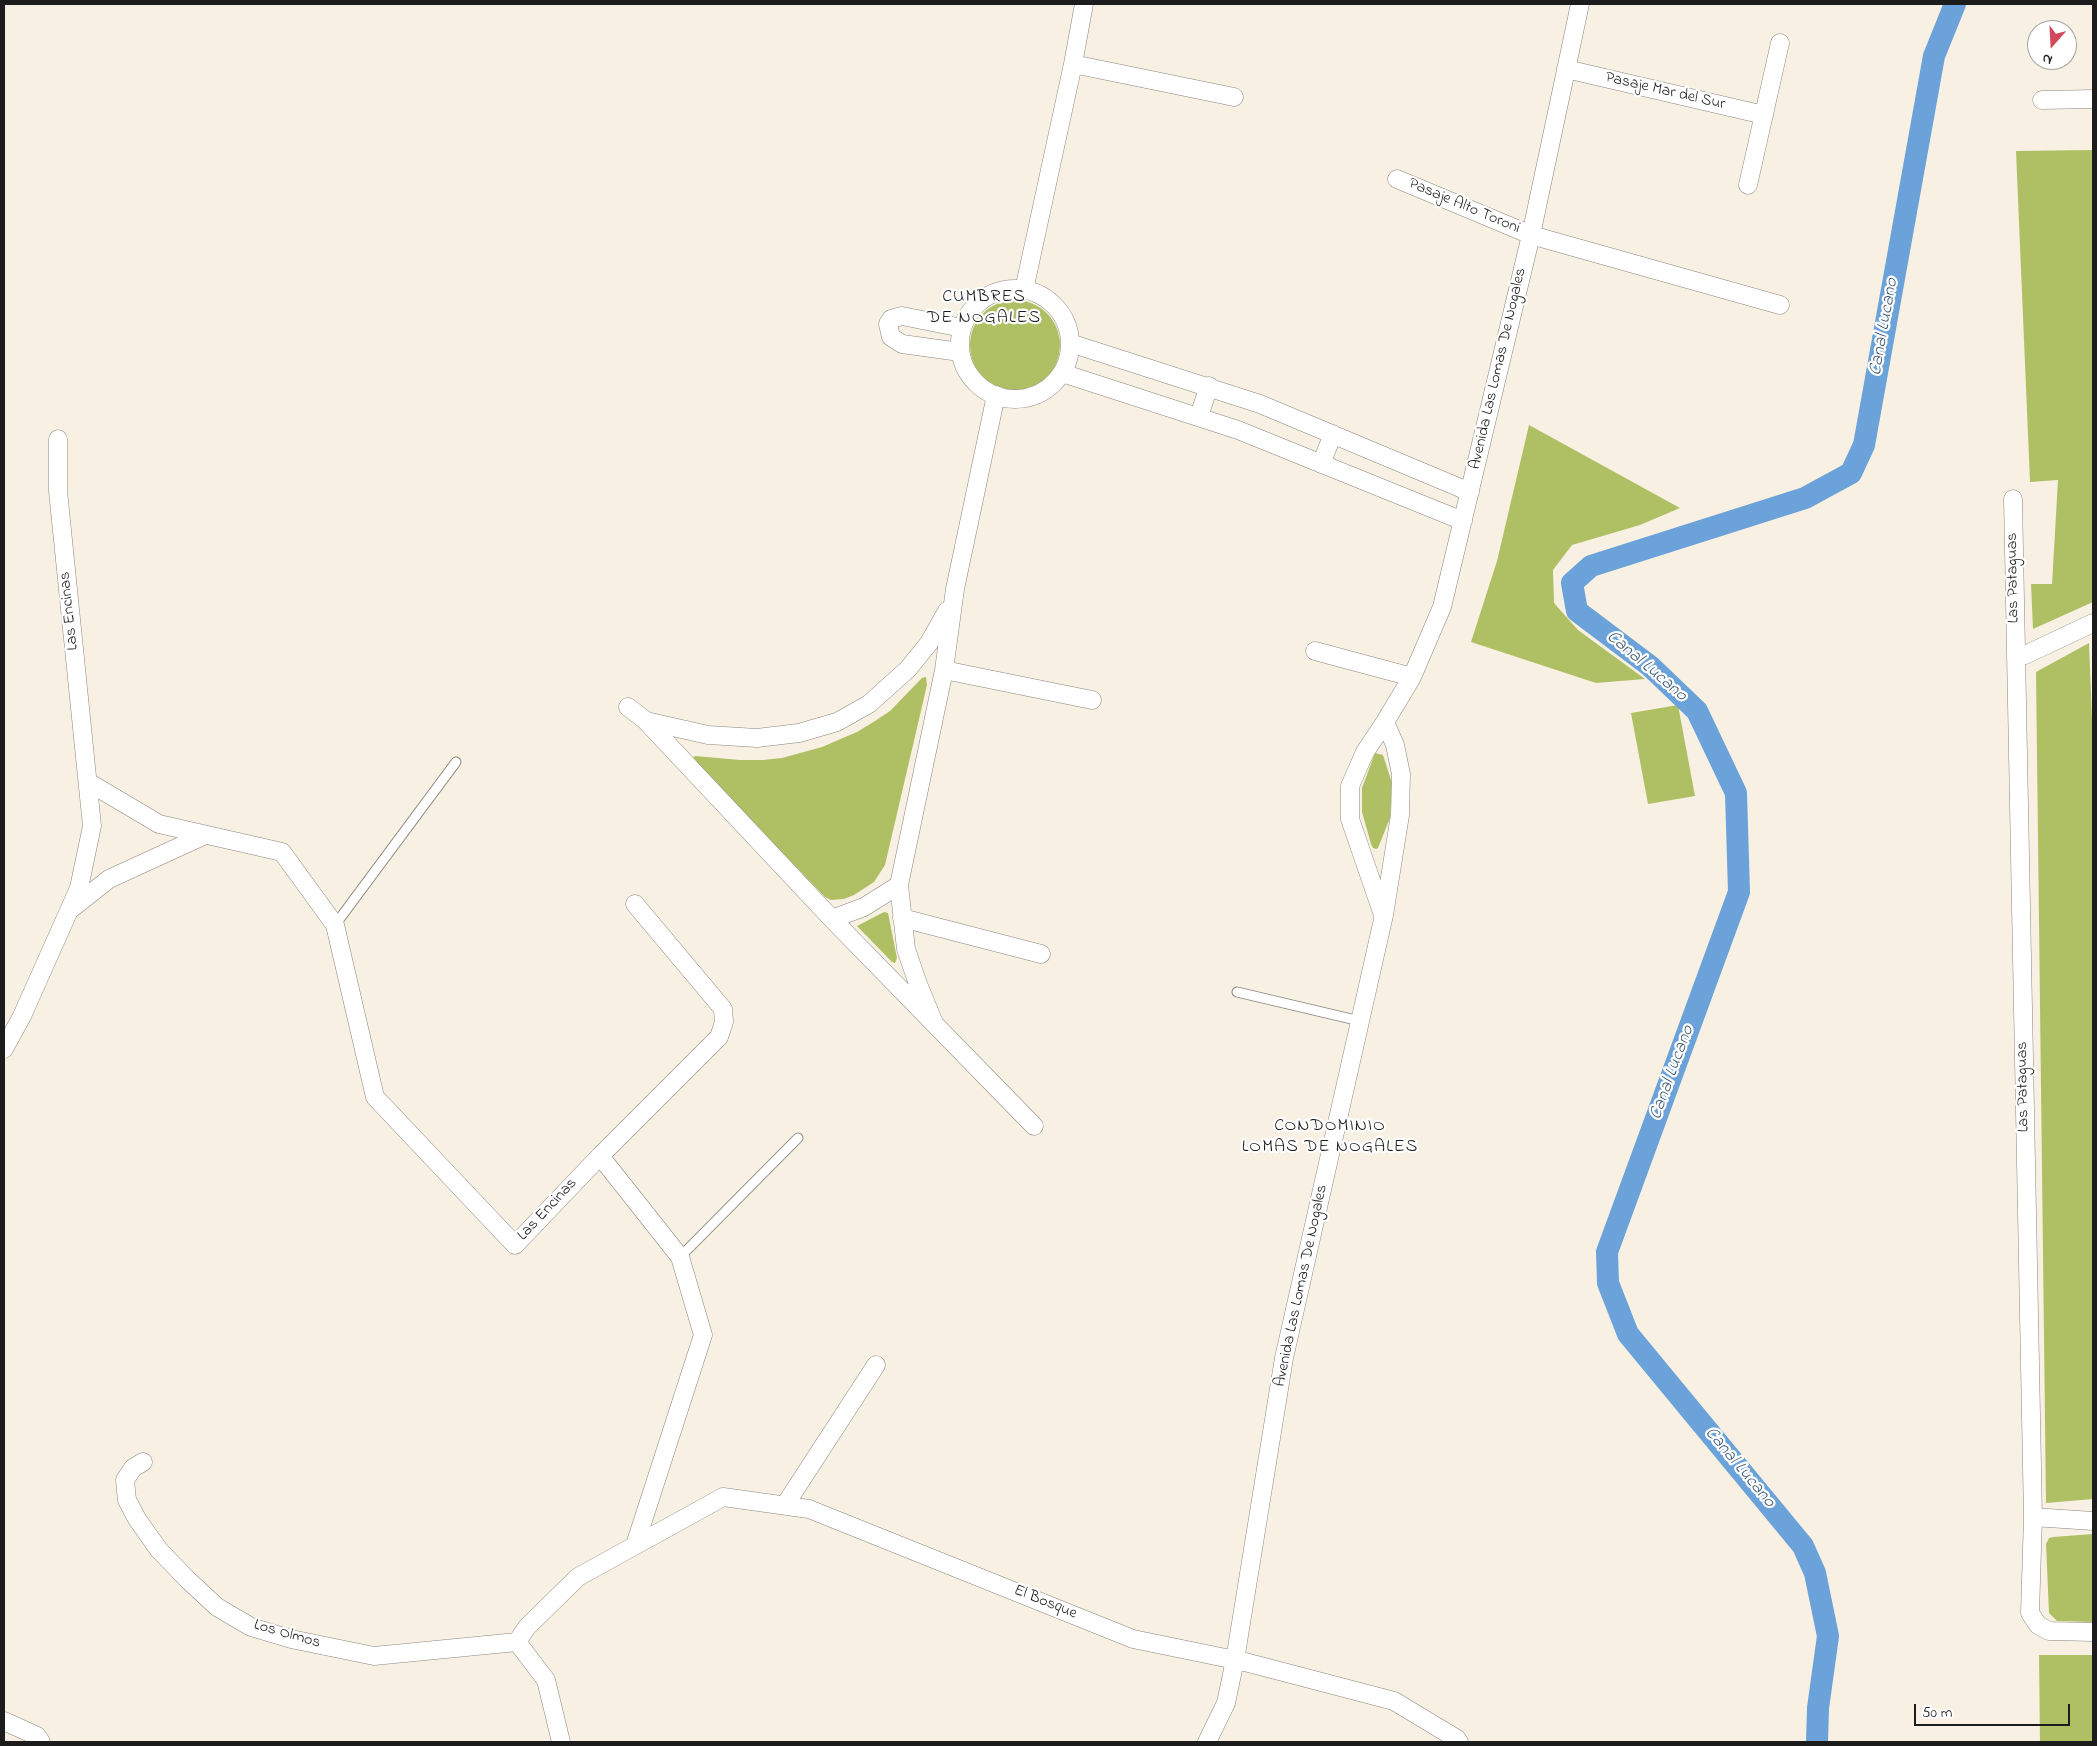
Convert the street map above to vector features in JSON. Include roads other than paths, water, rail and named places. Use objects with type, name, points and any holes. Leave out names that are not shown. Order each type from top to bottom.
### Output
[{"type":"street","points":[[1024,290],[1073,64],[1084,4]]},
{"type":"street","name":"Avenida Las Lomas De Nogales","points":[[1384,915],[1350,819],[1350,786],[1365,752],[1386,722],[1412,677],[1442,607],[1531,235],[1580,4]]},
{"type":"street","points":[[1748,184],[1780,43]]},
{"type":"street","points":[[1073,64],[1234,97]]},
{"type":"street","name":"Pasaje Mar del Sur","points":[[1566,69],[1764,115]]},
{"type":"street","points":[[2042,100],[2093,99]]},
{"type":"street","name":"Pasaje Alto Toroni","points":[[1396,179],[1531,235],[1780,304]]},
{"type":"street","points":[[1004,290],[1024,290],[1035,292],[1053,304],[1065,322],[1070,343],[1068,358],[1062,373],[1038,394],[1017,399],[996,395],[987,391],[966,370],[960,352],[962,328],[971,310],[986,297],[1004,290]]},
{"type":"street","points":[[960,352],[902,344],[890,338],[888,324],[892,319],[902,316],[962,328]]},
{"type":"street","points":[[1070,343],[1209,386],[1260,404],[1470,492]]},
{"type":"street","points":[[1062,373],[1199,416],[1464,521]]},
{"type":"street","points":[[1199,416],[1209,386]]},
{"type":"street","points":[[934,1023],[906,949],[899,885],[944,670],[955,589],[996,395]]},
{"type":"street","points":[[1321,464],[1333,434]]},
{"type":"street","name":"Las Encinas","points":[[4,1049],[22,1016],[79,888],[92,826],[58,491],[58,439]]},
{"type":"street","name":"Las Pataguas","points":[[2013,499],[2032,1517],[2030,1613],[2033,1620],[2043,1629],[2049,1631],[2093,1632]]},
{"type":"street","points":[[645,720],[708,735],[756,738],[799,733],[837,722],[869,704],[920,656],[938,629],[955,589]]},
{"type":"street","points":[[2016,656],[2025,655],[2093,623]]},
{"type":"street","points":[[1315,651],[1412,677]]},
{"type":"street","points":[[944,670],[1092,700]]},
{"type":"street","points":[[628,707],[645,720],[832,919],[1034,1126]]},
{"type":"street","name":"Avenida Las Lomas De Nogales","points":[[1207,1742],[1226,1703],[1235,1660],[1284,1358],[1384,915],[1400,815],[1401,774],[1395,746],[1386,722]]},
{"type":"street","name":"Las Encinas","points":[[88,782],[159,824],[282,852],[335,924],[375,1097],[515,1245],[600,1156]]},
{"type":"street","name":"Las Encinas","points":[[69,911],[109,879],[205,835]]},
{"type":"street","points":[[832,919],[864,907],[899,885]]},
{"type":"street","points":[[635,904],[723,1009],[724,1022],[719,1037],[600,1156],[680,1257],[703,1335],[635,1545]]},
{"type":"street","points":[[902,918],[1041,954]]},
{"type":"street","points":[[785,1506],[876,1365]]},
{"type":"street","name":"Los Olmos","points":[[143,1462],[133,1468],[125,1480],[127,1500],[136,1519],[160,1550],[188,1580],[217,1606],[252,1627],[291,1638],[374,1656],[517,1642]]},
{"type":"street","name":"El Bosque","points":[[517,1642],[527,1627],[578,1577],[723,1497],[809,1509],[1133,1638],[1235,1660],[1394,1701],[1459,1742]]},
{"type":"street","points":[[2032,1517],[2093,1521]]},
{"type":"street","points":[[517,1642],[546,1680],[561,1742]]},
{"type":"street","points":[[4,1721],[37,1736],[41,1742]]},
{"type":"lane","points":[[335,924],[456,762]]},
{"type":"lane","points":[[1237,992],[1360,1021]]},
{"type":"lane","points":[[680,1257],[798,1138]]},
{"type":"waterway","name":"Canal Lucano","points":[[1817,1742],[1818,1708],[1828,1636],[1815,1573],[1803,1546],[1628,1334],[1608,1283],[1607,1252],[1739,892],[1736,793],[1697,711],[1650,666],[1577,611],[1572,583],[1591,566],[1805,498],[1851,473],[1864,445],[1934,56],[1955,4]]},
{"type":"district","name":"CUMBRES DE NOGALES","points":[[984,308]]},
{"type":"district","name":"CONDOMINIO LOMAS DE NOGALES","points":[[1330,1137]]}]
